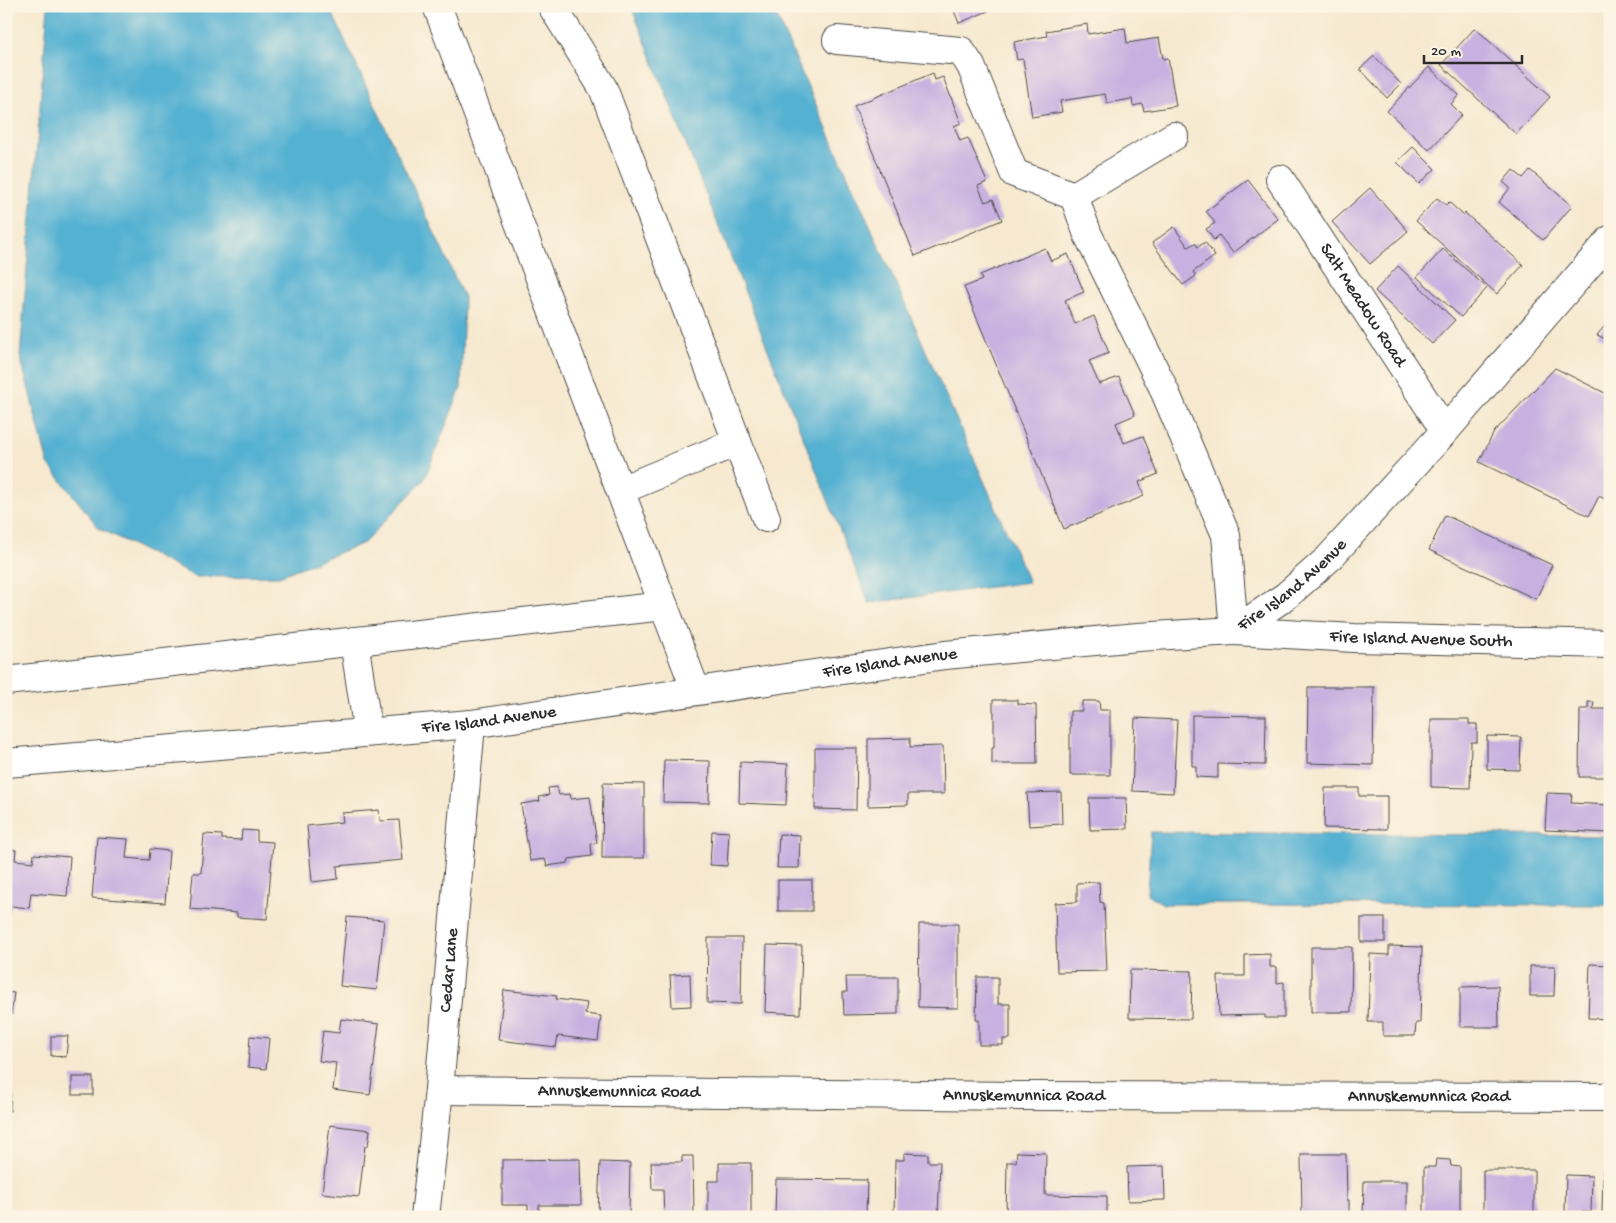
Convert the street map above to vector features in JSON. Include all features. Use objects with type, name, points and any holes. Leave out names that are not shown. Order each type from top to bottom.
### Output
[{"type":"street","points":[[437,6],[696,691]]},
{"type":"street","points":[[552,6],[603,88],[766,518]]},
{"type":"street","points":[[837,40],[961,51],[971,66],[1014,173],[1074,196],[1088,235],[1162,385],[1226,535],[1234,631]]},
{"type":"street","points":[[1074,196],[1174,136]]},
{"type":"street","name":"Salt Meadow Road","points":[[1280,179],[1445,431]]},
{"type":"street","name":"Fire Island Avenue","points":[[6,762],[471,724],[945,655],[1138,637],[1234,631],[1286,596],[1328,559],[1445,431],[1610,240]]},
{"type":"street","points":[[620,490],[737,442]]},
{"type":"street","points":[[6,681],[664,606]]},
{"type":"street","name":"Fire Island Avenue South","points":[[1234,631],[1354,638],[1610,644]]},
{"type":"street","points":[[354,641],[368,732]]},
{"type":"street","name":"Cedar Lane","points":[[425,1217],[439,1090],[471,724]]},
{"type":"street","name":"Annuskemunnica Road","points":[[439,1090],[1022,1096],[1610,1097]]},
{"type":"water","points":[[48,6],[329,6],[464,297],[461,388],[424,480],[364,543],[279,576],[196,577],[99,528],[48,464],[20,356]]},
{"type":"water","points":[[631,6],[772,6],[1029,582],[869,603]]},
{"type":"water","points":[[1151,832],[1610,836],[1610,905],[1163,904],[1147,894]]},
{"type":"building","points":[[952,6],[992,6],[993,9],[959,23]]},
{"type":"building","points":[[1087,24],[1088,34],[1125,28],[1127,43],[1159,38],[1163,59],[1168,58],[1176,106],[1144,111],[1142,104],[1133,106],[1132,99],[1107,103],[1105,94],[1060,101],[1062,112],[1032,117],[1023,59],[1017,60],[1014,42],[1047,36],[1046,31]]},
{"type":"building","points":[[1475,28],[1550,97],[1516,134],[1441,65]]},
{"type":"building","points":[[1374,56],[1401,84],[1387,98],[1360,69]]},
{"type":"building","points":[[1429,67],[1459,95],[1451,104],[1462,115],[1429,150],[1387,111]]},
{"type":"building","points":[[933,73],[935,80],[943,77],[961,123],[954,126],[960,141],[968,138],[987,182],[978,186],[985,202],[993,199],[1002,220],[915,256],[854,106]]},
{"type":"building","points":[[1413,147],[1435,169],[1419,184],[1397,162]]},
{"type":"building","points":[[1513,170],[1523,178],[1530,170],[1572,206],[1543,240],[1499,202],[1510,188],[1503,182]]},
{"type":"building","points":[[1248,180],[1278,219],[1233,253],[1219,235],[1214,240],[1206,229],[1215,223],[1206,211]]},
{"type":"building","points":[[1370,188],[1408,231],[1370,264],[1332,222]]},
{"type":"building","points":[[1437,198],[1446,205],[1449,202],[1463,215],[1465,213],[1523,265],[1497,294],[1416,221]]},
{"type":"building","points":[[1174,227],[1188,247],[1195,243],[1198,247],[1205,242],[1215,256],[1193,272],[1196,276],[1183,285],[1152,243]]},
{"type":"building","points":[[1045,248],[1051,261],[1068,254],[1084,292],[1065,300],[1075,324],[1094,316],[1109,353],[1089,361],[1099,384],[1119,377],[1135,415],[1116,423],[1124,443],[1143,436],[1158,474],[1139,482],[1144,496],[1064,529],[964,287],[982,280],[980,275]]},
{"type":"building","points":[[1443,249],[1487,288],[1461,317],[1417,277]]},
{"type":"building","points":[[1398,266],[1455,320],[1432,344],[1375,291]]},
{"type":"building","points":[[1610,320],[1610,341],[1597,335]]},
{"type":"building","points":[[1555,368],[1607,394],[1610,390],[1610,502],[1599,496],[1589,516],[1479,462],[1494,432]]},
{"type":"building","points":[[1445,515],[1552,565],[1536,599],[1429,550]]},
{"type":"building","points":[[1308,687],[1374,687],[1373,765],[1307,763]]},
{"type":"building","points":[[993,700],[1018,700],[1018,704],[1036,705],[1037,764],[992,764],[992,748],[994,748]]},
{"type":"building","points":[[1082,701],[1099,701],[1100,710],[1110,710],[1110,775],[1070,775],[1070,711],[1082,711]]},
{"type":"building","points":[[1588,702],[1594,702],[1593,709],[1610,709],[1610,777],[1579,777],[1580,709],[1588,709]]},
{"type":"building","points":[[1192,715],[1266,716],[1265,765],[1218,764],[1218,778],[1196,777],[1196,766],[1192,766]]},
{"type":"building","points":[[1135,718],[1177,720],[1173,793],[1132,791]]},
{"type":"building","points":[[1431,719],[1469,719],[1469,724],[1477,724],[1477,742],[1471,742],[1470,788],[1431,787]]},
{"type":"building","points":[[1487,736],[1521,737],[1520,770],[1487,769]]},
{"type":"building","points":[[910,738],[910,747],[943,746],[944,794],[908,794],[908,805],[868,806],[868,739]]},
{"type":"building","points":[[815,748],[857,748],[856,810],[815,809]]},
{"type":"building","points":[[664,760],[710,761],[709,803],[663,802]]},
{"type":"building","points":[[740,762],[788,764],[786,805],[739,803]]},
{"type":"building","points":[[603,783],[644,784],[644,858],[602,858]]},
{"type":"building","points":[[557,787],[559,795],[570,794],[571,799],[590,797],[597,843],[591,844],[592,856],[569,859],[568,863],[547,866],[545,859],[530,861],[521,804],[540,801],[539,797],[549,795],[548,788]]},
{"type":"building","points":[[1325,788],[1359,788],[1359,796],[1387,796],[1387,829],[1324,828]]},
{"type":"building","points":[[1061,792],[1062,824],[1029,826],[1027,793]]},
{"type":"building","points":[[1547,793],[1572,794],[1571,803],[1610,805],[1610,833],[1545,830]]},
{"type":"building","points":[[1089,798],[1126,798],[1127,829],[1090,830]]},
{"type":"building","points":[[379,810],[380,821],[399,820],[403,860],[337,866],[338,879],[312,882],[307,826],[343,822],[342,813]]},
{"type":"building","points":[[242,830],[257,831],[257,841],[273,842],[267,919],[237,917],[237,913],[190,909],[193,873],[201,873],[204,834],[222,835],[222,839],[241,840]]},
{"type":"building","points":[[712,831],[729,832],[727,866],[710,865]]},
{"type":"building","points":[[779,834],[800,835],[799,868],[777,868]]},
{"type":"building","points":[[97,837],[128,839],[126,858],[149,860],[150,849],[169,851],[165,903],[92,898]]},
{"type":"building","points":[[6,849],[16,850],[15,860],[33,862],[34,854],[70,857],[67,896],[31,893],[29,908],[11,906],[10,912],[6,911]]},
{"type":"building","points":[[778,880],[812,880],[812,911],[778,911]]},
{"type":"building","points":[[1099,882],[1100,902],[1104,903],[1107,971],[1057,972],[1055,903],[1077,902],[1077,883]]},
{"type":"building","points":[[347,917],[384,920],[377,990],[340,986]]},
{"type":"building","points":[[1361,918],[1385,918],[1385,942],[1361,942]]},
{"type":"building","points":[[919,924],[958,924],[958,1008],[918,1007]]},
{"type":"building","points":[[708,938],[742,938],[741,1004],[707,1003]]},
{"type":"building","points":[[767,945],[802,946],[800,1014],[765,1012]]},
{"type":"building","points":[[1389,946],[1422,947],[1420,1023],[1416,1023],[1415,1036],[1383,1036],[1383,1022],[1368,1022],[1370,954],[1389,955]]},
{"type":"building","points":[[1311,947],[1352,947],[1351,1012],[1311,1012]]},
{"type":"building","points":[[1270,954],[1270,967],[1277,967],[1277,983],[1284,982],[1284,1018],[1265,1018],[1265,1015],[1219,1016],[1218,976],[1245,976],[1245,955]]},
{"type":"building","points":[[1590,964],[1610,965],[1610,1019],[1588,1018]]},
{"type":"building","points":[[1530,966],[1555,966],[1554,996],[1530,996]]},
{"type":"building","points":[[1130,970],[1192,971],[1191,1019],[1129,1018]]},
{"type":"building","points":[[690,974],[691,1006],[672,1007],[670,975]]},
{"type":"building","points":[[846,977],[898,977],[898,1014],[844,1015],[843,992],[847,992]]},
{"type":"building","points":[[977,977],[998,977],[998,1004],[1010,1004],[1010,1039],[1003,1039],[1003,1045],[979,1045],[979,1020],[976,1020]]},
{"type":"building","points":[[1498,986],[1499,1027],[1460,1027],[1460,987]]},
{"type":"building","points":[[504,990],[557,996],[556,999],[587,1003],[585,1014],[601,1016],[598,1041],[558,1036],[556,1047],[498,1040]]},
{"type":"building","points":[[6,992],[14,993],[11,1015],[6,1014]]},
{"type":"building","points":[[341,1019],[379,1024],[370,1095],[333,1090],[336,1063],[319,1061],[323,1031],[339,1033]]},
{"type":"building","points":[[51,1036],[68,1036],[66,1057],[51,1056]]},
{"type":"building","points":[[250,1036],[269,1038],[266,1069],[248,1067]]},
{"type":"building","points":[[72,1077],[93,1077],[93,1095],[72,1095]]},
{"type":"building","points":[[6,1089],[11,1089],[10,1111],[6,1111]]},
{"type":"building","points":[[330,1125],[370,1130],[368,1146],[365,1146],[359,1197],[322,1193]]},
{"type":"building","points":[[1017,1152],[1046,1153],[1045,1195],[1107,1196],[1107,1217],[1006,1217],[1007,1162],[1016,1162]]},
{"type":"building","points":[[904,1153],[928,1154],[928,1162],[940,1162],[938,1217],[894,1217],[895,1160],[904,1160]]},
{"type":"building","points":[[1301,1154],[1346,1154],[1349,1217],[1302,1217]]},
{"type":"building","points":[[682,1156],[693,1156],[694,1217],[664,1217],[663,1189],[652,1189],[651,1162],[682,1162]]},
{"type":"building","points":[[580,1159],[581,1205],[539,1205],[539,1217],[528,1217],[528,1205],[502,1205],[502,1160]]},
{"type":"building","points":[[1436,1159],[1450,1160],[1451,1166],[1460,1167],[1460,1217],[1424,1217],[1424,1167],[1435,1167]]},
{"type":"building","points":[[600,1162],[630,1163],[629,1214],[598,1213]]},
{"type":"building","points":[[719,1163],[751,1163],[751,1217],[708,1217],[708,1181],[719,1181]]},
{"type":"building","points":[[1164,1166],[1165,1200],[1128,1201],[1127,1167]]},
{"type":"building","points":[[1607,1167],[1610,1167],[1610,1217],[1602,1217],[1603,1172],[1607,1171]]},
{"type":"building","points":[[1483,1170],[1534,1170],[1534,1217],[1487,1217],[1487,1212],[1483,1212]]},
{"type":"building","points":[[1566,1175],[1592,1176],[1591,1212],[1565,1212]]},
{"type":"building","points":[[776,1179],[867,1180],[866,1217],[775,1217]]},
{"type":"building","points":[[1364,1181],[1407,1181],[1407,1217],[1363,1217]]}]
